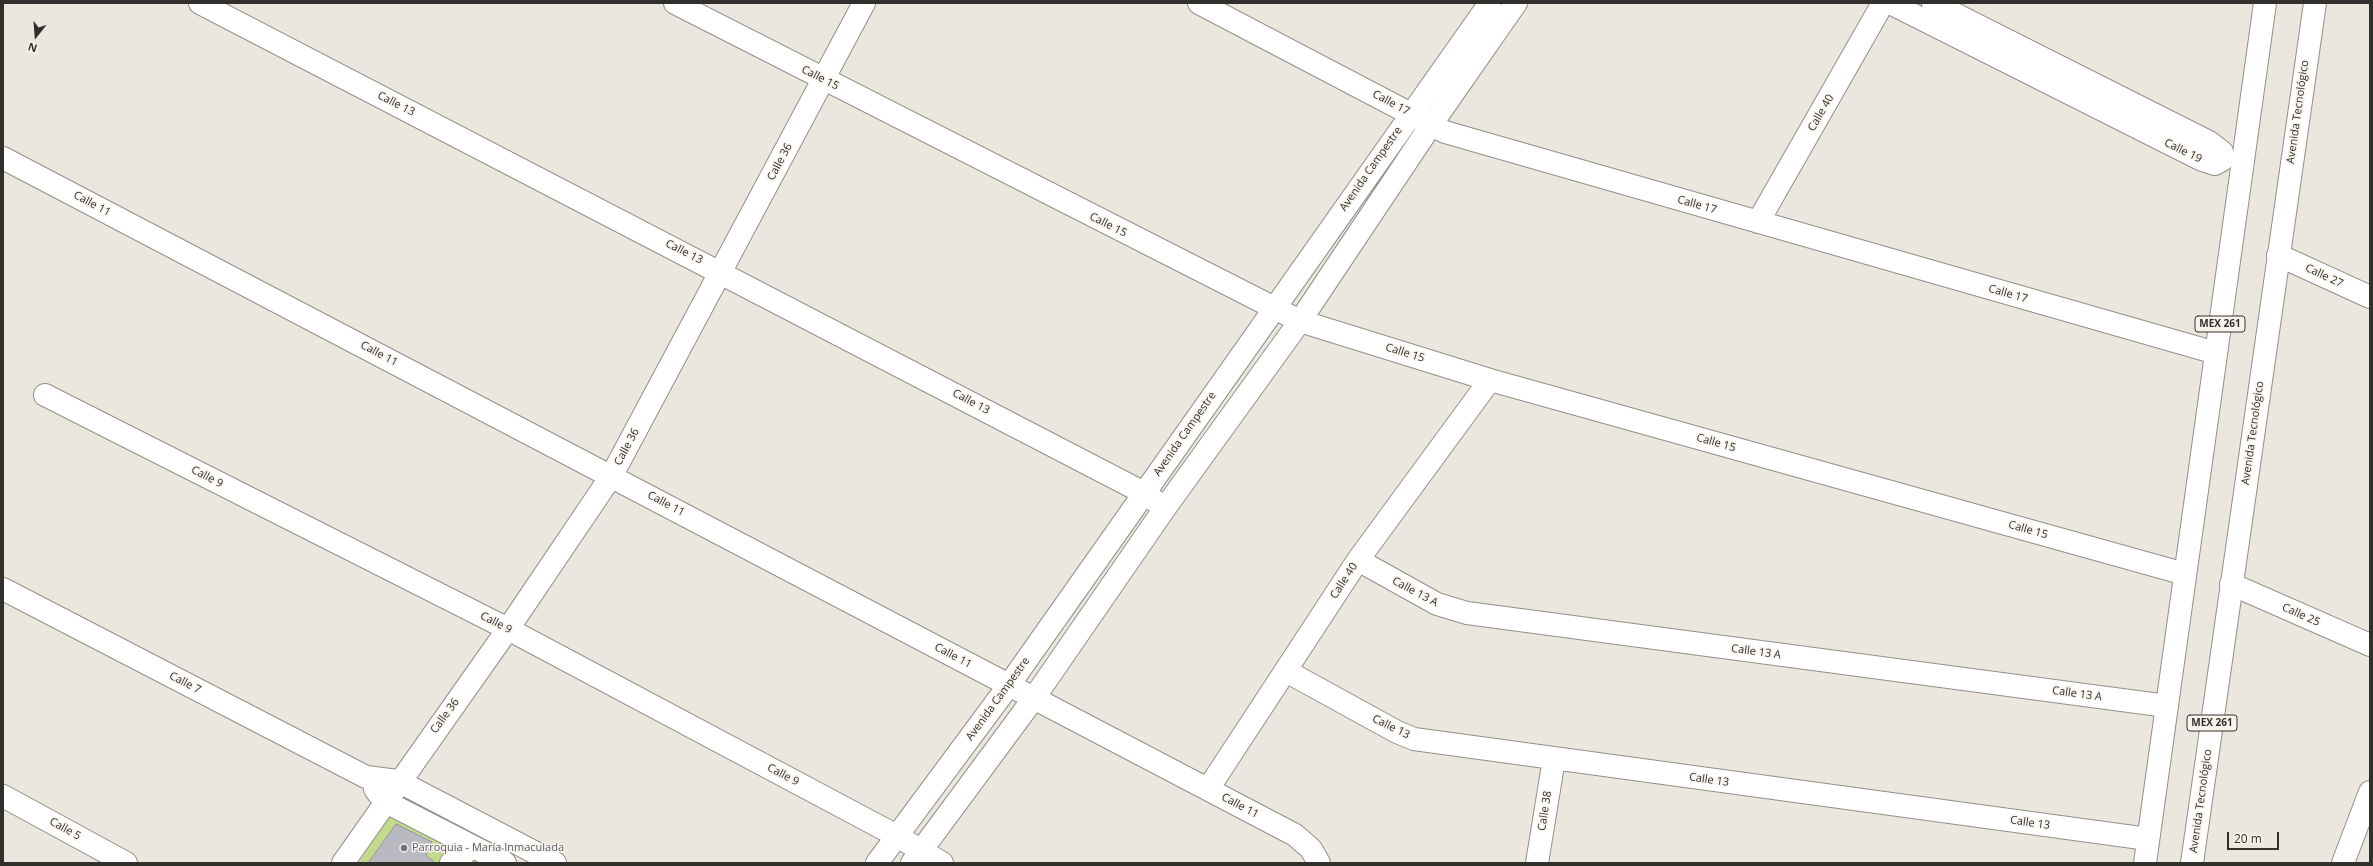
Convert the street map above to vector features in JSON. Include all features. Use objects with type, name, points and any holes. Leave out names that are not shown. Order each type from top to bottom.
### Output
[{"type":"street","name":"Calle 13","points":[[200,3],[1144,492],[1165,508]]},
{"type":"street","name":"Calle 15","points":[[675,3],[1300,321],[1490,380],[2185,574]]},
{"type":"street","name":"Calle 36","points":[[343,863],[390,809],[398,781],[508,629],[612,475],[864,3]]},
{"type":"street","name":"Calle 17","points":[[1199,3],[1445,132],[2216,354]]},
{"type":"street","name":"Avenida Campestre","points":[[877,863],[1008,685],[1272,308],[1490,3]]},
{"type":"street","points":[[916,856],[1034,698],[1165,508],[1300,321],[1431,124],[1516,3]]},
{"type":"street","name":"Calle 40","points":[[1758,222],[1883,3]]},
{"type":"street","name":"Calle 19","points":[[1890,3],[2200,160],[2215,164],[2222,160],[2221,151],[2209,142],[1933,3]]},
{"type":"street","name":"MEX 261","points":[[2145,863],[2265,3]]},
{"type":"street","name":"Avenida Tecnológico","points":[[2192,863],[2314,3]]},
{"type":"street","name":"Calle 11","points":[[3,158],[612,475],[1295,835],[1311,849],[1320,863]]},
{"type":"street","name":"Calle 27","points":[[2278,254],[2370,297]]},
{"type":"street","name":"Calle 40","points":[[1208,790],[1358,560],[1490,380]]},
{"type":"street","name":"Calle 9","points":[[45,395],[508,629],[897,836],[916,856],[942,863]]},
{"type":"street","name":"Calle 13 A","points":[[1358,560],[1437,604],[1467,613],[2166,706]]},
{"type":"street","name":"Calle 25","points":[[2231,584],[2370,645]]},
{"type":"street","name":"Calle 7","points":[[3,589],[366,777],[398,781],[555,863]]},
{"type":"street","name":"Calle 13","points":[[1286,671],[1397,732],[1414,739],[2148,839]]},
{"type":"street","name":"Calle 38","points":[[1537,863],[1554,759]]},
{"type":"street","name":"Calle 7","points":[[366,777],[390,809],[505,863]]},
{"type":"street","points":[[2343,863],[2364,825],[2370,792]]},
{"type":"street","name":"Calle 5","points":[[3,796],[126,863]]},
{"type":"street","points":[[390,809],[458,858],[485,863]]},
{"type":"green space","points":[[393,811],[492,863],[358,863]]},
{"type":"building","name":"Parroquia - María Inmaculada","points":[[396,824],[432,842],[426,855],[435,863],[368,863]]},
{"type":"place","name":"Parroquia - María Inmaculada","points":[[404,848]]}]
